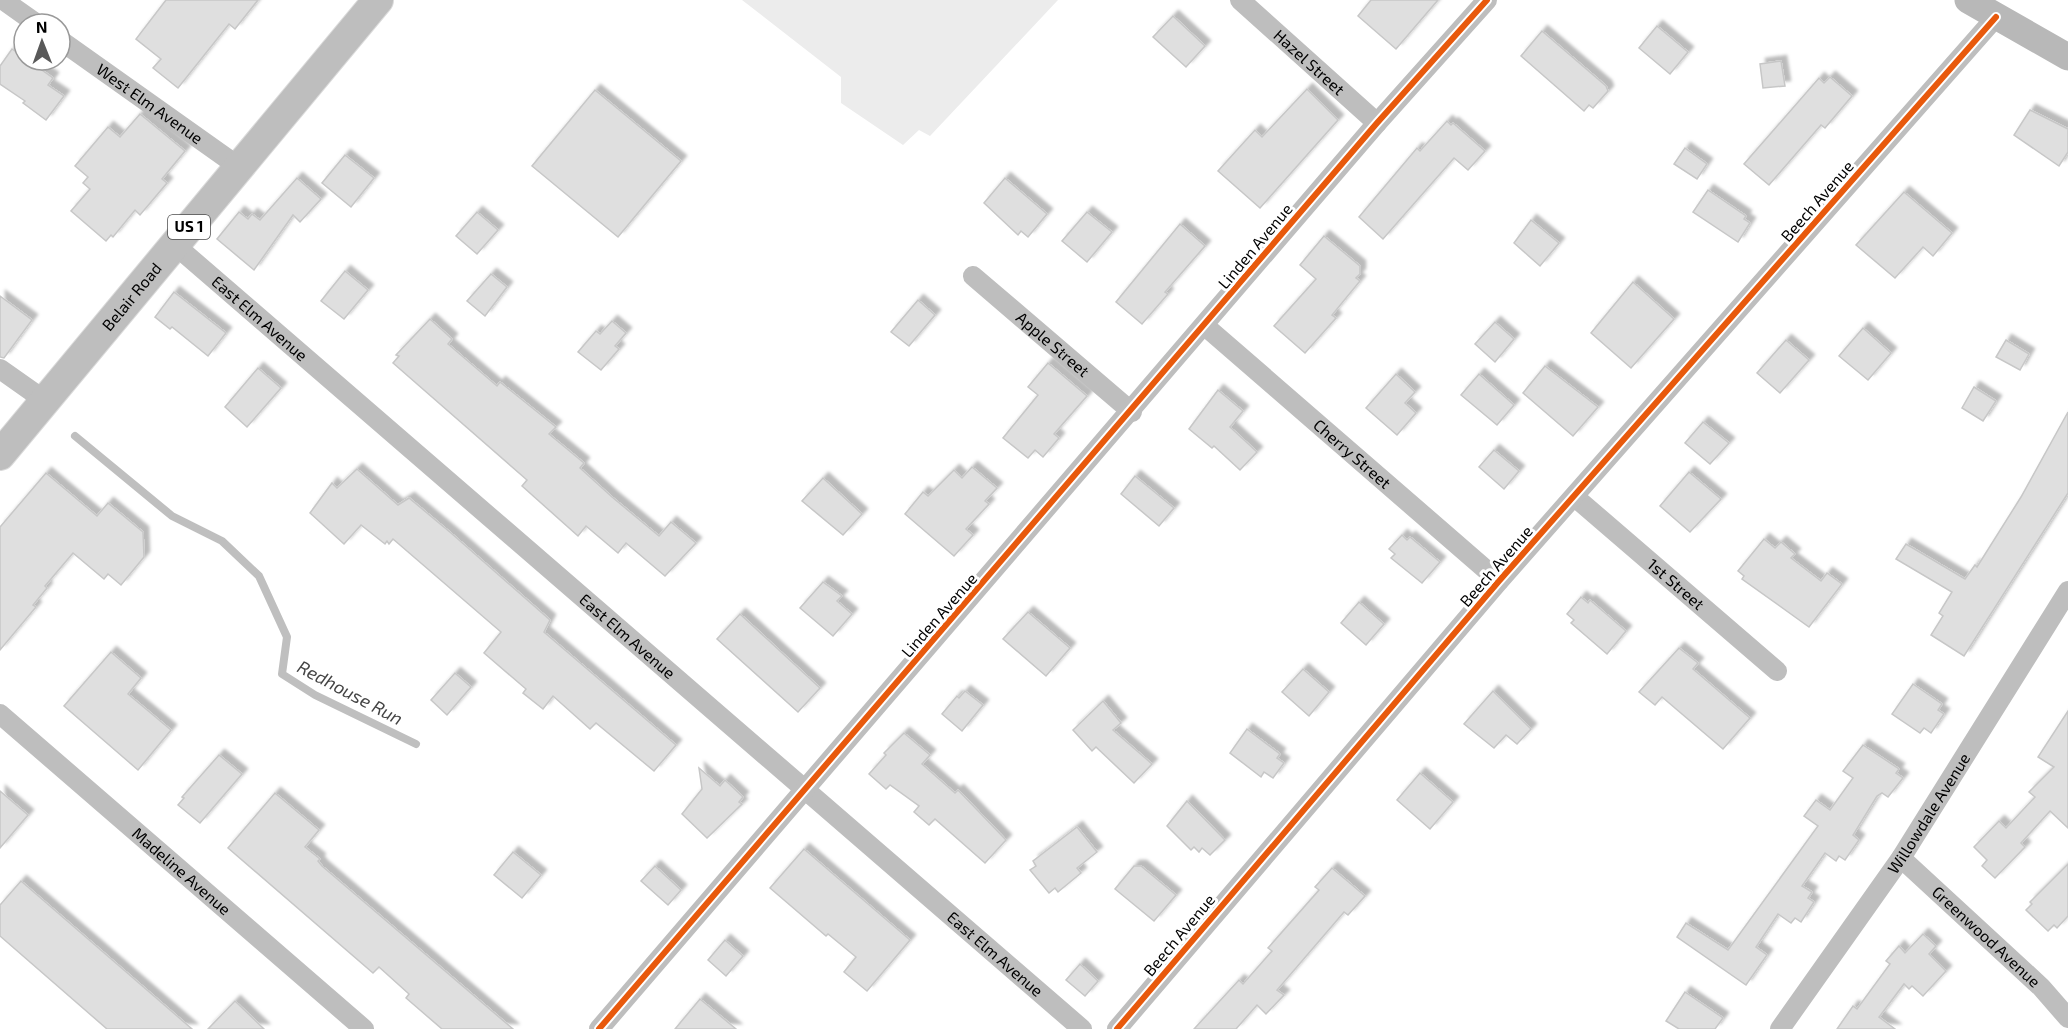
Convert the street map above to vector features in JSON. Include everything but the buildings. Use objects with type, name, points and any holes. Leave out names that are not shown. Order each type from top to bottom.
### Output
[{"type":"main road","name":"Belair Road","points":[[0,455],[378,0]]},
{"type":"street","points":[[3,0],[20,12]]},
{"type":"street","name":"Hazel Street","points":[[1240,0],[1377,123]]},
{"type":"street","name":"Linden Avenue","points":[[599,1029],[1132,412],[1377,123],[1487,0]]},
{"type":"street","points":[[1968,0],[2068,57]]},
{"type":"street","name":"Beech Avenue","points":[[1117,1029],[1499,582],[1576,498],[1996,17]]},
{"type":"street","name":"West Elm Avenue","points":[[72,49],[239,167]]},
{"type":"street","name":"East Elm Avenue","points":[[175,245],[1082,1029]]},
{"type":"street","name":"Apple Street","points":[[973,276],[1132,412]]},
{"type":"street","name":"Cherry Street","points":[[1205,326],[1499,582]]},
{"type":"street","points":[[0,369],[44,400]]},
{"type":"street","name":"1st Street","points":[[1576,498],[1777,671]]},
{"type":"street","name":"Willowdale Avenue","points":[[1780,1029],[1901,858],[2068,591]]},
{"type":"street","name":"Madeline Avenue","points":[[0,714],[364,1029]]},
{"type":"street","name":"Greenwood Avenue","points":[[1901,858],[2041,987],[2068,1018]]},
{"type":"shaded area","points":[[742,0],[1058,0],[930,136],[919,130],[903,145],[841,103],[841,77]]},
{"type":"waterway","name":"Redhouse Run","points":[[75,436],[172,516],[222,541],[259,576],[287,637],[282,674],[315,695],[416,744]]},
{"type":"cycle path","points":[[599,1029],[1377,123],[1487,0]]},
{"type":"cycle path","points":[[1117,1029],[1499,581],[1996,17]]}]
